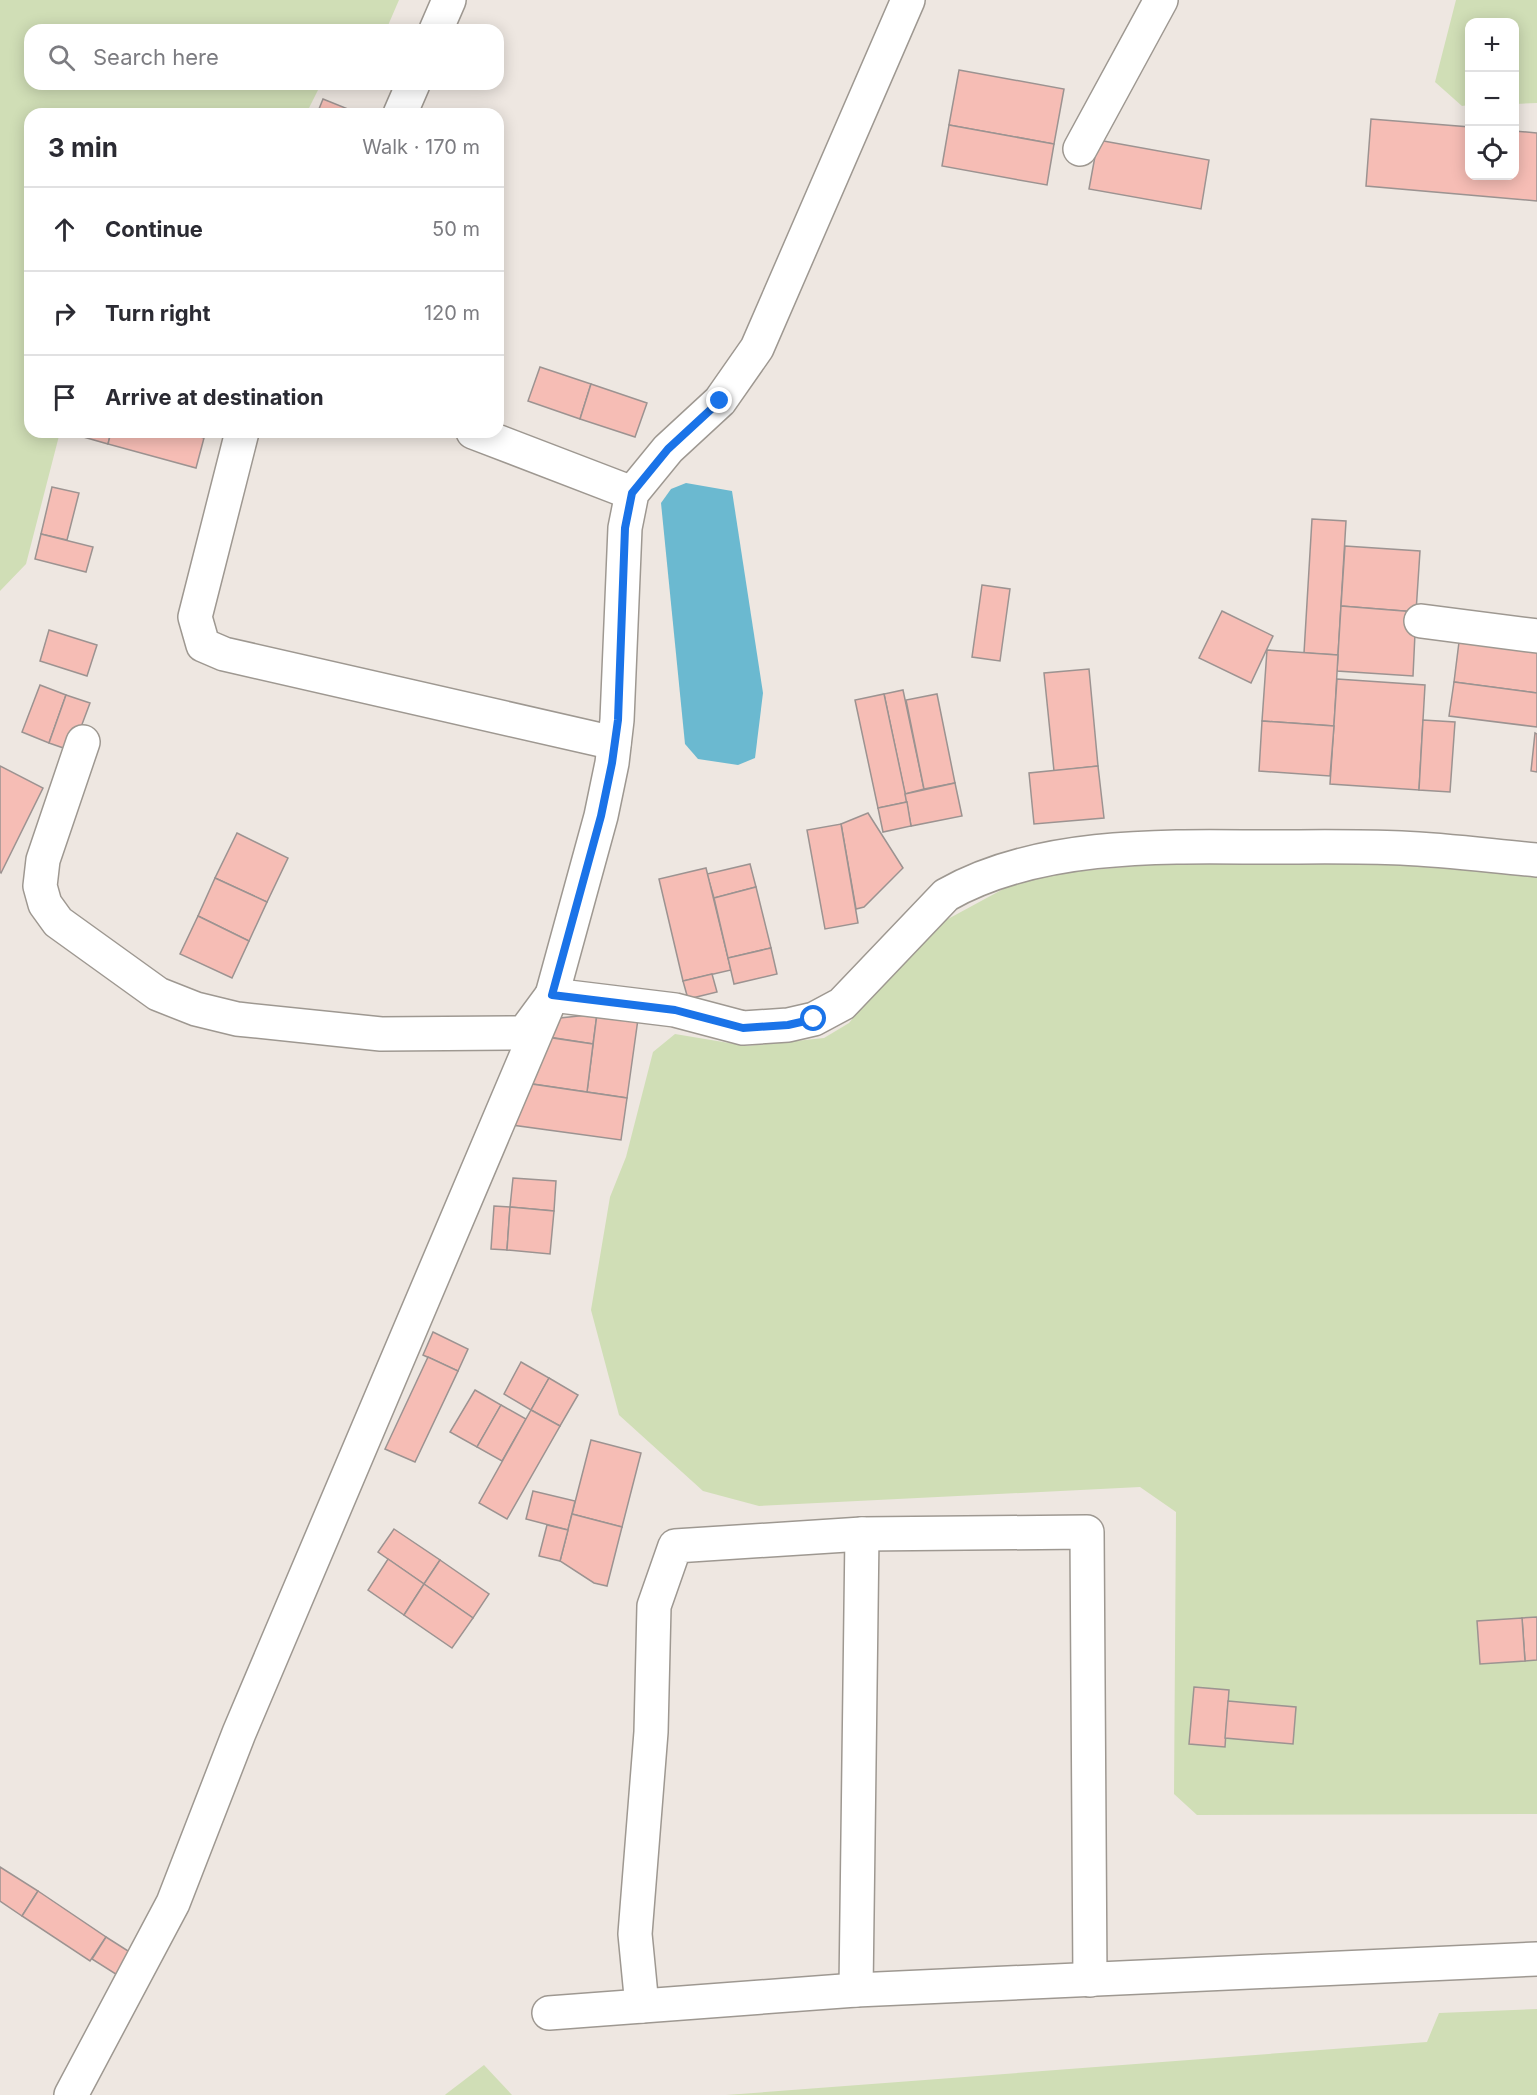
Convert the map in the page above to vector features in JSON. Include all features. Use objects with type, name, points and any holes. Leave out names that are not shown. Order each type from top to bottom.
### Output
[{"type":"street","points":[[438,24],[448,0]]},
{"type":"street","points":[[71,2095],[173,1904],[239,1733],[552,995],[601,816],[614,743],[625,528],[632,493],[668,449],[720,401],[757,348],[908,0]]},
{"type":"street","points":[[1080,149],[1161,0]]},
{"type":"street","points":[[403,108],[410,90]]},
{"type":"street","points":[[240,438],[195,617],[203,645],[224,654],[614,743]]},
{"type":"street","points":[[489,438],[632,493]]},
{"type":"street","points":[[1421,621],[1537,636]]},
{"type":"street","points":[[83,742],[43,860],[40,886],[45,904],[58,922],[158,994],[196,1010],[237,1019],[381,1034],[524,1033],[552,995]]},
{"type":"street","points":[[552,995],[675,1010],[743,1028],[788,1025],[814,1019],[842,1004],[946,895],[967,883],[1022,864],[1098,853],[1201,846],[1402,848],[1537,860]]},
{"type":"street","points":[[642,2006],[635,1934],[651,1732],[654,1606],[675,1546],[862,1534],[1086,1532],[1090,1980]]},
{"type":"street","points":[[856,1990],[862,1534]]},
{"type":"street","points":[[549,2013],[856,1990],[1537,1959]]},
{"type":"green space","points":[[0,0],[399,0],[389,24],[24,24],[24,90],[318,90],[309,108],[24,108],[24,438],[58,438],[26,564],[0,591]]},
{"type":"green space","points":[[1456,0],[1537,0],[1537,103],[1519,104],[1519,18],[1465,18],[1465,106],[1462,106],[1435,82]]},
{"type":"green space","points":[[1202,860],[1400,864],[1537,877],[1537,1814],[1197,1815],[1174,1794],[1176,1512],[1140,1487],[759,1506],[703,1491],[619,1415],[591,1310],[610,1197],[626,1157],[653,1052],[675,1034],[747,1046],[824,1038],[849,1023],[894,967],[935,926],[1027,876]]},
{"type":"green space","points":[[1537,2009],[1537,2095],[726,2095],[1427,2042],[1439,2013]]},
{"type":"green space","points":[[484,2065],[512,2095],[445,2095],[446,2094]]},
{"type":"water","points":[[686,483],[732,491],[763,693],[755,758],[738,765],[698,759],[685,744],[661,503],[671,489]]},
{"type":"building","points":[[959,70],[1064,89],[1054,144],[949,125]]},
{"type":"building","points":[[323,99],[346,108],[319,108]]},
{"type":"building","points":[[1371,119],[1465,127],[1465,180],[1519,180],[1519,131],[1537,133],[1537,201],[1366,186]]},
{"type":"building","points":[[949,125],[1054,144],[1047,185],[942,166]]},
{"type":"building","points":[[1098,140],[1209,160],[1201,209],[1089,189]]},
{"type":"building","points":[[540,367],[591,384],[580,419],[528,401]]},
{"type":"building","points":[[591,384],[647,403],[635,437],[580,419]]},
{"type":"building","points":[[87,438],[110,438],[108,444]]},
{"type":"building","points":[[110,438],[204,438],[196,468],[108,444]]},
{"type":"building","points":[[52,487],[79,493],[67,540],[41,534]]},
{"type":"building","points":[[1312,519],[1346,521],[1338,655],[1304,653]]},
{"type":"building","points":[[41,534],[93,547],[86,572],[35,559]]},
{"type":"building","points":[[1345,546],[1420,551],[1416,612],[1341,606]]},
{"type":"building","points":[[982,585],[1010,589],[1000,661],[972,657]]},
{"type":"building","points":[[1341,606],[1416,612],[1413,676],[1337,671]]},
{"type":"building","points":[[1222,611],[1273,636],[1251,683],[1199,658]]},
{"type":"building","points":[[49,630],[97,645],[87,676],[40,661]]},
{"type":"building","points":[[1460,634],[1537,644],[1537,693],[1454,682]]},
{"type":"building","points":[[1267,650],[1338,655],[1334,726],[1262,721]]},
{"type":"building","points":[[1089,669],[1098,766],[1054,771],[1044,673]]},
{"type":"building","points":[[1337,679],[1425,685],[1419,790],[1330,784]]},
{"type":"building","points":[[1454,682],[1537,693],[1537,727],[1449,716]]},
{"type":"building","points":[[40,685],[66,695],[49,743],[22,732]]},
{"type":"building","points":[[903,690],[924,789],[905,794],[884,694]]},
{"type":"building","points":[[884,694],[907,802],[878,808],[855,700]]},
{"type":"building","points":[[937,694],[955,783],[924,789],[906,700]]},
{"type":"building","points":[[66,695],[90,703],[72,751],[49,743]]},
{"type":"building","points":[[1423,720],[1455,722],[1450,792],[1419,790]]},
{"type":"building","points":[[1262,721],[1334,726],[1330,776],[1259,771]]},
{"type":"building","points":[[1535,733],[1537,734],[1537,772],[1531,771]]},
{"type":"building","points":[[0,766],[43,788],[1,873],[0,872]]},
{"type":"building","points":[[1098,766],[1104,818],[1034,824],[1029,773]]},
{"type":"building","points":[[955,783],[962,816],[911,826],[905,794]]},
{"type":"building","points":[[907,802],[911,826],[883,832],[878,808]]},
{"type":"building","points":[[868,813],[903,868],[864,907],[856,909],[841,824]]},
{"type":"building","points":[[841,824],[858,923],[825,929],[807,830]]},
{"type":"building","points":[[237,833],[288,858],[267,902],[215,878]]},
{"type":"building","points":[[750,864],[756,887],[714,898],[707,874]]},
{"type":"building","points":[[706,868],[731,970],[683,981],[659,879]]},
{"type":"building","points":[[215,878],[267,902],[249,941],[198,916]]},
{"type":"building","points":[[756,887],[771,948],[728,958],[714,898]]},
{"type":"building","points":[[198,916],[249,941],[232,978],[180,954]]},
{"type":"building","points":[[771,948],[777,974],[734,984],[728,958]]},
{"type":"building","points":[[712,974],[717,992],[688,999],[683,981]]},
{"type":"building","points":[[597,1014],[593,1044],[549,1037],[560,1018]]},
{"type":"building","points":[[597,1014],[638,1019],[627,1098],[587,1092]]},
{"type":"building","points":[[539,1036],[593,1044],[587,1092],[533,1084]]},
{"type":"building","points":[[518,1082],[627,1098],[621,1140],[512,1125]]},
{"type":"building","points":[[513,1178],[556,1181],[554,1211],[510,1207]]},
{"type":"building","points":[[494,1206],[510,1207],[507,1250],[491,1249]]},
{"type":"building","points":[[510,1207],[554,1211],[550,1254],[507,1250]]},
{"type":"building","points":[[433,1332],[468,1349],[458,1371],[423,1355]]},
{"type":"building","points":[[428,1357],[458,1371],[415,1462],[385,1449]]},
{"type":"building","points":[[521,1362],[549,1378],[531,1410],[504,1394]]},
{"type":"building","points":[[549,1378],[578,1395],[560,1426],[531,1410]]},
{"type":"building","points":[[475,1390],[501,1405],[477,1447],[450,1432]]},
{"type":"building","points":[[501,1405],[526,1419],[502,1461],[477,1447]]},
{"type":"building","points":[[531,1410],[560,1426],[507,1519],[479,1503]]},
{"type":"building","points":[[591,1440],[641,1453],[622,1527],[572,1514]]},
{"type":"building","points":[[533,1491],[575,1501],[568,1530],[526,1519]]},
{"type":"building","points":[[572,1514],[622,1527],[607,1586],[594,1583],[560,1561]]},
{"type":"building","points":[[547,1525],[568,1530],[560,1561],[539,1556]]},
{"type":"building","points":[[394,1529],[440,1560],[424,1584],[378,1552]]},
{"type":"building","points":[[388,1559],[424,1584],[404,1615],[368,1590]]},
{"type":"building","points":[[440,1560],[489,1594],[473,1618],[424,1584]]},
{"type":"building","points":[[424,1584],[473,1618],[452,1648],[404,1615]]},
{"type":"building","points":[[1537,1617],[1537,1660],[1525,1661],[1522,1618]]},
{"type":"building","points":[[1522,1618],[1525,1661],[1480,1664],[1477,1621]]},
{"type":"building","points":[[1194,1687],[1229,1690],[1225,1747],[1189,1744]]},
{"type":"building","points":[[1228,1701],[1296,1707],[1293,1744],[1225,1738]]},
{"type":"building","points":[[0,1867],[38,1891],[22,1916],[0,1901]]},
{"type":"building","points":[[38,1891],[106,1937],[90,1961],[22,1916]]},
{"type":"building","points":[[106,1937],[136,1956],[122,1978],[92,1959]]},
{"type":"route","points":[[720,401],[668,449],[632,493],[625,528],[618,720],[612,763],[601,816],[552,995],[675,1010],[743,1028],[788,1025],[814,1019]]}]
